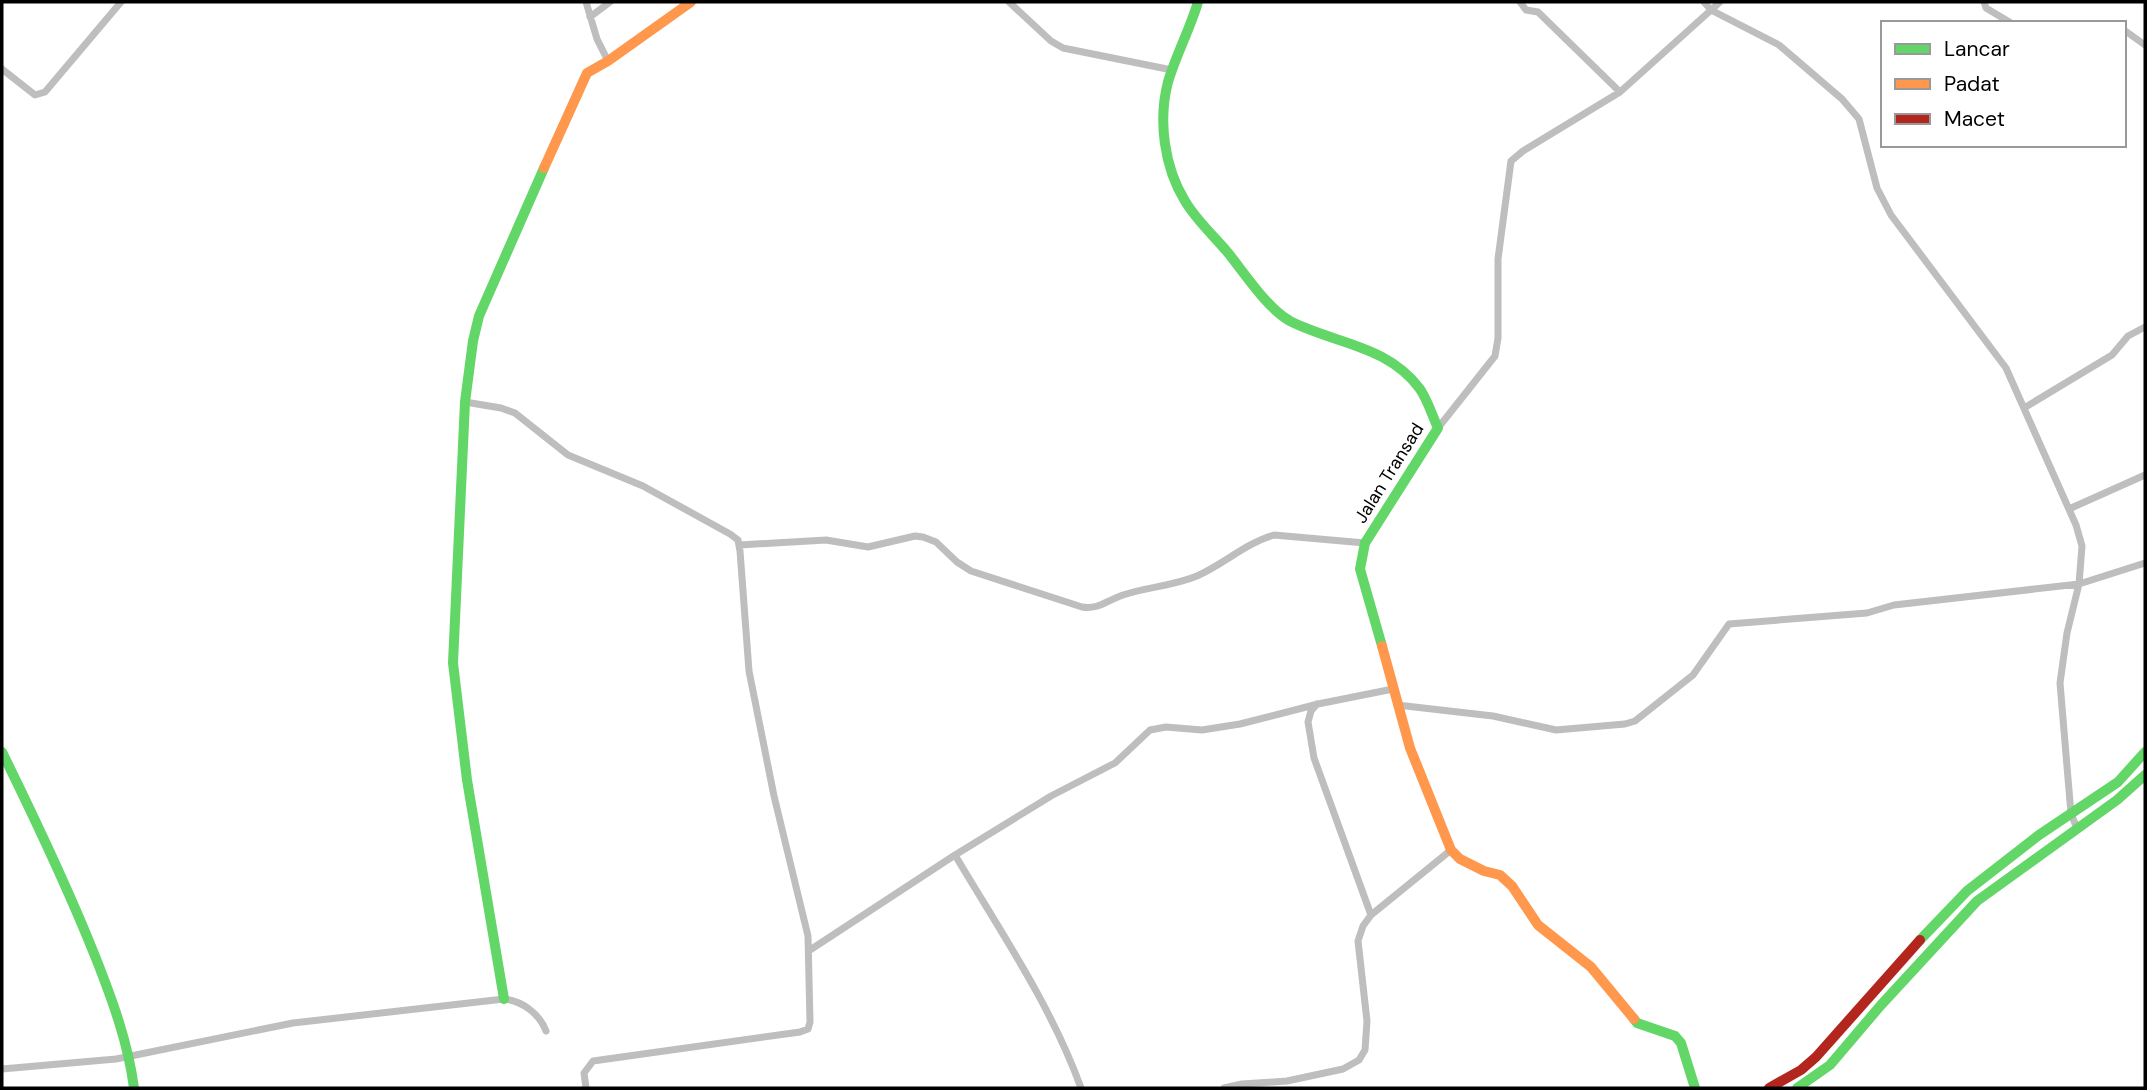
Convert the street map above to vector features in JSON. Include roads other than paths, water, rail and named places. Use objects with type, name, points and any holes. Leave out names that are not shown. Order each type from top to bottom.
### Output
[{"type":"street","points":[[2,69],[30,92],[40,95],[121,2]]},
{"type":"street","points":[[586,2],[608,61]]},
{"type":"street","points":[[590,17],[610,2]]},
{"type":"street","points":[[504,999],[467,779],[453,663],[464,402],[473,341],[479,316],[579,84],[587,73],[691,2]]},
{"type":"street","points":[[1009,2],[1063,48],[1172,70]]},
{"type":"street","name":"Jalan Transad","points":[[1198,2],[1192,25],[1172,70],[1165,105],[1164,139],[1172,176],[1185,202],[1269,302],[1287,319],[1311,330],[1353,342],[1407,373],[1422,392],[1438,428],[1365,543],[1360,569],[1410,748],[1451,850]]},
{"type":"street","points":[[1520,2],[1526,10],[1538,12],[1620,92]]},
{"type":"street","points":[[1704,2],[1711,10],[1779,44],[1842,99],[1859,119],[1877,188],[1891,215],[2006,368],[2079,533],[2082,546],[2079,584],[2067,633],[2060,683],[2071,814],[2077,828]]},
{"type":"street","points":[[1438,428],[1490,362],[1497,348],[1499,259],[1511,161],[1620,92],[1720,2]]},
{"type":"street","points":[[1984,2],[1986,8],[2008,21]]},
{"type":"street","points":[[2126,31],[2145,45]]},
{"type":"street","points":[[2024,408],[2112,355],[2128,337],[2145,327]]},
{"type":"street","points":[[464,402],[515,413],[568,455],[643,486],[730,534],[739,545],[749,671],[774,796],[810,950],[810,1022],[808,1028],[800,1032],[593,1061],[586,1067],[586,1088]]},
{"type":"street","points":[[2068,509],[2145,475]]},
{"type":"street","points":[[739,545],[826,540],[868,548],[915,536],[923,537],[936,542],[957,562],[971,570],[1082,607],[1094,608],[1124,595],[1200,575],[1261,539],[1274,535],[1365,543]]},
{"type":"street","points":[[1397,705],[1493,716],[1556,730],[1625,724],[1635,721],[1689,678],[1729,624],[1867,613],[1894,605],[2079,584],[2145,563]]},
{"type":"street","points":[[810,950],[1051,796],[1115,763],[1150,730],[1166,727],[1202,730],[1240,724],[1318,704],[1393,689]]},
{"type":"street","points":[[1318,704],[1311,711],[1308,722],[1314,758],[1371,915]]},
{"type":"street","points":[[2,752],[75,904],[123,1029],[134,1088]]},
{"type":"street","points":[[1769,1088],[1801,1070],[1816,1057],[1892,969],[1967,891],[2039,835],[2119,782],[2145,752]]},
{"type":"street","points":[[1797,1088],[1812,1084],[1848,1046],[1881,1004],[1977,901],[2125,794],[2145,775]]},
{"type":"street","points":[[1224,1088],[1287,1081],[1343,1069],[1359,1060],[1365,1050],[1367,1021],[1358,941],[1363,926],[1371,915],[1451,850],[1466,863],[1500,875],[1512,886],[1538,925],[1591,967],[1637,1023],[1675,1036],[1681,1044],[1695,1088]]},
{"type":"street","points":[[955,855],[1045,1005],[1066,1046],[1081,1088]]},
{"type":"street","points":[[1937,922],[1947,932]]},
{"type":"street","points":[[2,1069],[93,1062],[293,1023],[504,999],[515,1000],[527,1007],[542,1022],[546,1031]]}]
